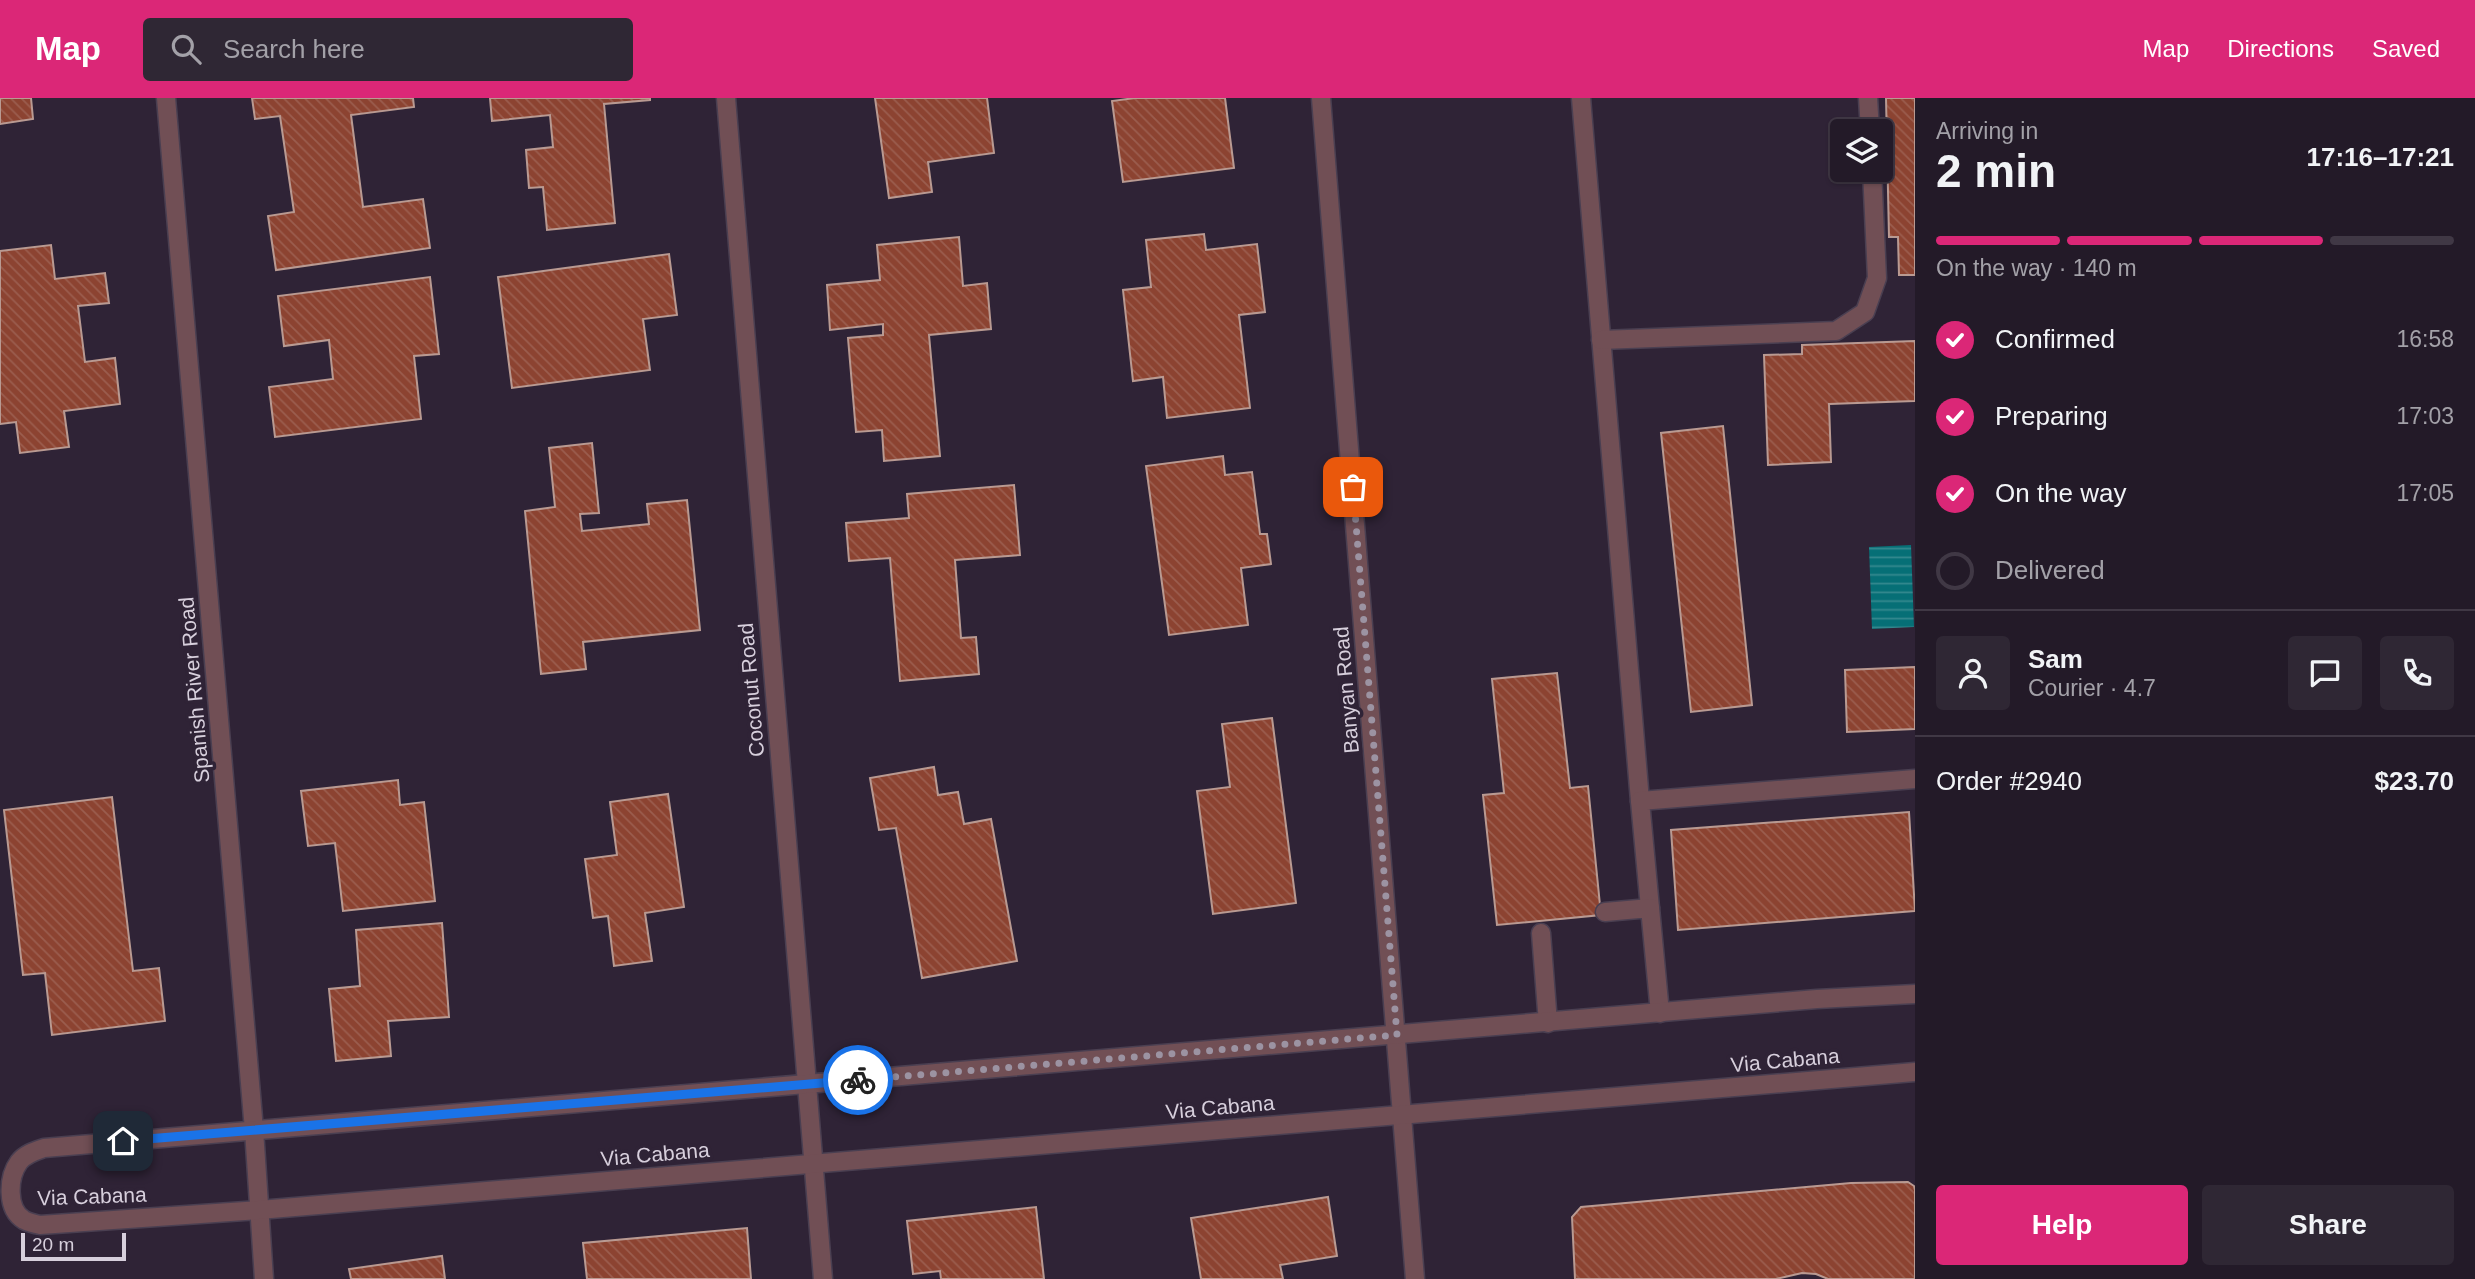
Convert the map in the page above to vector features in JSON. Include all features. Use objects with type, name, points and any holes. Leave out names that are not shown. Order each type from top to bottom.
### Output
[{"type":"street","name":"Spanish River Road","points":[[166,98],[254,1130],[264,1279]]},
{"type":"street","name":"Coconut Road","points":[[726,98],[823,1279]]},
{"type":"street","name":"Banyan Road","points":[[1321,98],[1415,1279]]},
{"type":"street","points":[[1581,98],[1660,1013]]},
{"type":"street","points":[[1868,98],[1869,119]]},
{"type":"street","points":[[1601,340],[1836,331],[1865,313],[1877,278],[1872,182]]},
{"type":"street","points":[[1640,802],[1915,779]]},
{"type":"street","points":[[1605,912],[1650,908]]},
{"type":"street","points":[[1541,933],[1548,1023]]},
{"type":"street","name":"Via Cabana","points":[[1915,994],[1817,999],[44,1148],[29,1153],[19,1162],[12,1177],[11,1196],[16,1212],[24,1220],[40,1225],[259,1210],[1915,1072]]},
{"type":"shaded area","points":[[1911,545],[1914,627],[1872,629],[1869,547]]},
{"type":"building","points":[[0,98],[31,98],[33,119],[0,124]]},
{"type":"building","points":[[252,98],[413,98],[414,107],[351,115],[363,207],[423,199],[430,248],[276,270],[268,216],[294,212],[280,116],[255,119]]},
{"type":"building","points":[[490,98],[650,98],[604,104],[615,223],[547,230],[543,187],[529,188],[526,150],[553,147],[550,115],[492,121]]},
{"type":"building","points":[[875,98],[987,98],[994,153],[928,162],[932,192],[889,198]]},
{"type":"building","points":[[1135,98],[1225,98],[1234,168],[1123,182],[1112,101]]},
{"type":"building","points":[[1886,98],[1915,98],[1915,275],[1899,275],[1898,237],[1889,237],[1888,182],[1893,182],[1893,119],[1886,119]]},
{"type":"building","points":[[1204,234],[1206,250],[1257,244],[1265,312],[1239,315],[1250,408],[1167,418],[1163,377],[1133,381],[1123,290],[1151,287],[1146,240]]},
{"type":"building","points":[[959,237],[963,286],[987,283],[991,329],[929,335],[940,456],[884,461],[882,430],[856,432],[848,338],[883,335],[883,324],[830,330],[827,285],[880,280],[877,245]]},
{"type":"building","points":[[51,245],[55,279],[105,273],[109,303],[78,306],[85,362],[115,358],[120,404],[64,411],[69,447],[20,453],[16,422],[0,424],[0,251]]},
{"type":"building","points":[[669,254],[677,315],[643,319],[650,370],[512,388],[498,277]]},
{"type":"building","points":[[430,277],[439,354],[414,356],[421,419],[275,437],[269,387],[333,379],[329,340],[284,346],[278,296]]},
{"type":"building","points":[[1915,341],[1915,401],[1829,404],[1831,462],[1768,465],[1764,355],[1802,354],[1802,345]]},
{"type":"building","points":[[1723,426],[1752,705],[1691,712],[1661,433]]},
{"type":"building","points":[[592,443],[599,513],[580,514],[582,531],[649,524],[647,504],[687,500],[700,630],[583,642],[586,669],[541,674],[525,511],[555,507],[549,448]]},
{"type":"building","points":[[1223,456],[1225,475],[1252,472],[1260,534],[1267,534],[1271,564],[1241,568],[1248,625],[1169,635],[1146,466]]},
{"type":"building","points":[[1014,485],[1020,555],[955,560],[961,638],[976,637],[979,674],[900,681],[890,558],[849,561],[846,523],[909,518],[907,494]]},
{"type":"building","points":[[1915,667],[1915,729],[1847,732],[1845,670]]},
{"type":"building","points":[[1557,673],[1570,788],[1588,786],[1601,915],[1497,925],[1483,795],[1504,793],[1492,679]]},
{"type":"building","points":[[1272,718],[1296,903],[1213,914],[1197,791],[1230,787],[1222,724]]},
{"type":"building","points":[[934,767],[938,795],[958,792],[964,824],[991,819],[1017,961],[922,978],[896,828],[879,830],[870,778]]},
{"type":"building","points":[[398,780],[400,805],[424,802],[435,901],[343,911],[335,843],[308,846],[301,791]]},
{"type":"building","points":[[668,794],[684,907],[645,913],[652,961],[614,966],[608,916],[593,918],[585,859],[617,855],[610,802]]},
{"type":"building","points":[[112,797],[133,971],[159,968],[165,1021],[52,1035],[45,973],[23,975],[4,810]]},
{"type":"building","points":[[1909,812],[1915,911],[1678,930],[1671,830]]},
{"type":"building","points":[[442,923],[449,1017],[388,1021],[391,1056],[336,1061],[329,989],[360,986],[356,930]]},
{"type":"building","points":[[1908,1182],[1915,1190],[1915,1279],[1828,1279],[1816,1274],[1802,1273],[1776,1279],[1575,1279],[1572,1217],[1581,1207],[1851,1183]]},
{"type":"building","points":[[1328,1197],[1337,1256],[1280,1265],[1283,1279],[1201,1279],[1191,1218]]},
{"type":"building","points":[[1036,1207],[1044,1279],[941,1279],[940,1271],[913,1274],[907,1221]]},
{"type":"building","points":[[747,1228],[751,1279],[587,1279],[583,1243]]},
{"type":"building","points":[[442,1256],[445,1279],[351,1279],[349,1269]]},
{"type":"way so far","points":[[858,1080],[1397,1035],[1353,487]]},
{"type":"route","points":[[123,1141],[858,1080]]}]
